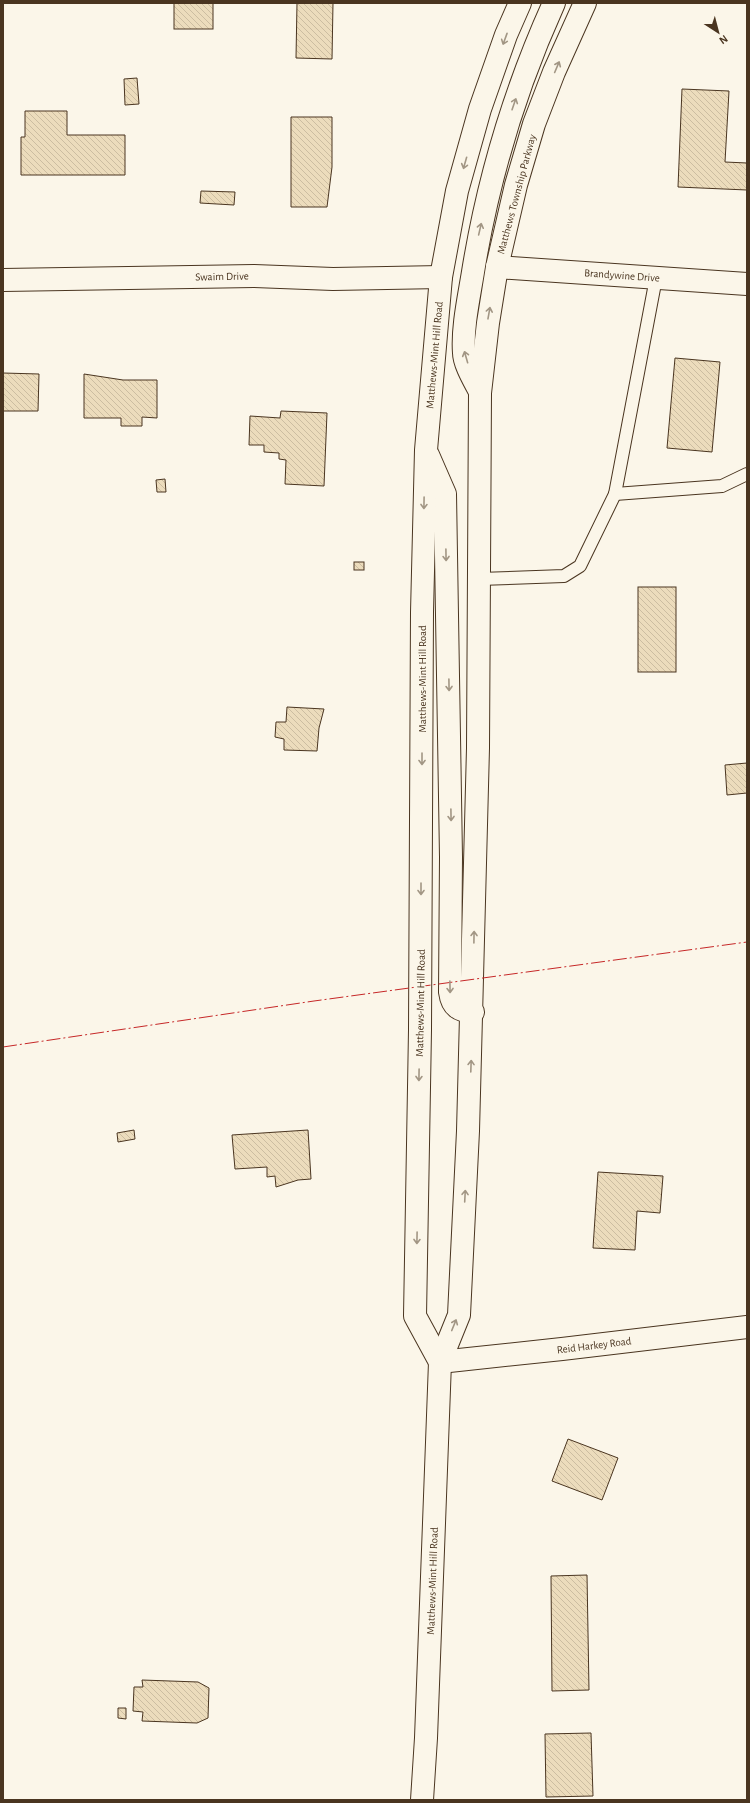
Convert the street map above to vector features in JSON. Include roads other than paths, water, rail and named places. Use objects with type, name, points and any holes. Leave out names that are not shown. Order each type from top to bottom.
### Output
[{"type":"main road","name":"Matthews-Mint Hill Road","points":[[440,1362],[415,1316],[420,1007],[422,612],[426,450],[441,277],[457,191],[480,110],[506,34],[520,3]]},
{"type":"main road","points":[[480,393],[464,354],[466,311],[479,234],[506,128],[525,73],[554,3]]},
{"type":"main road","name":"Matthews Township Parkway","points":[[480,393],[488,323],[497,266],[516,185],[534,124],[554,72],[585,3]]},
{"type":"main road","name":"Brandywine Drive","points":[[497,266],[747,284]]},
{"type":"main road","name":"Swaim Drive","points":[[3,280],[254,276],[333,279],[441,277]]},
{"type":"main road","name":"Matthews-Mint Hill Road","points":[[422,1800],[426,1738],[440,1362],[459,1315],[472,1012],[478,756],[480,393]]},
{"type":"main road","points":[[426,450],[445,494],[451,857],[450,992],[455,1007],[463,1011],[472,1012]]},
{"type":"main road","name":"Reid Harkey Road","points":[[440,1362],[747,1327]]},
{"type":"lane","points":[[479,579],[564,576],[580,566],[615,494],[656,278]]},
{"type":"lane","points":[[615,494],[722,486],[747,474]]}]
